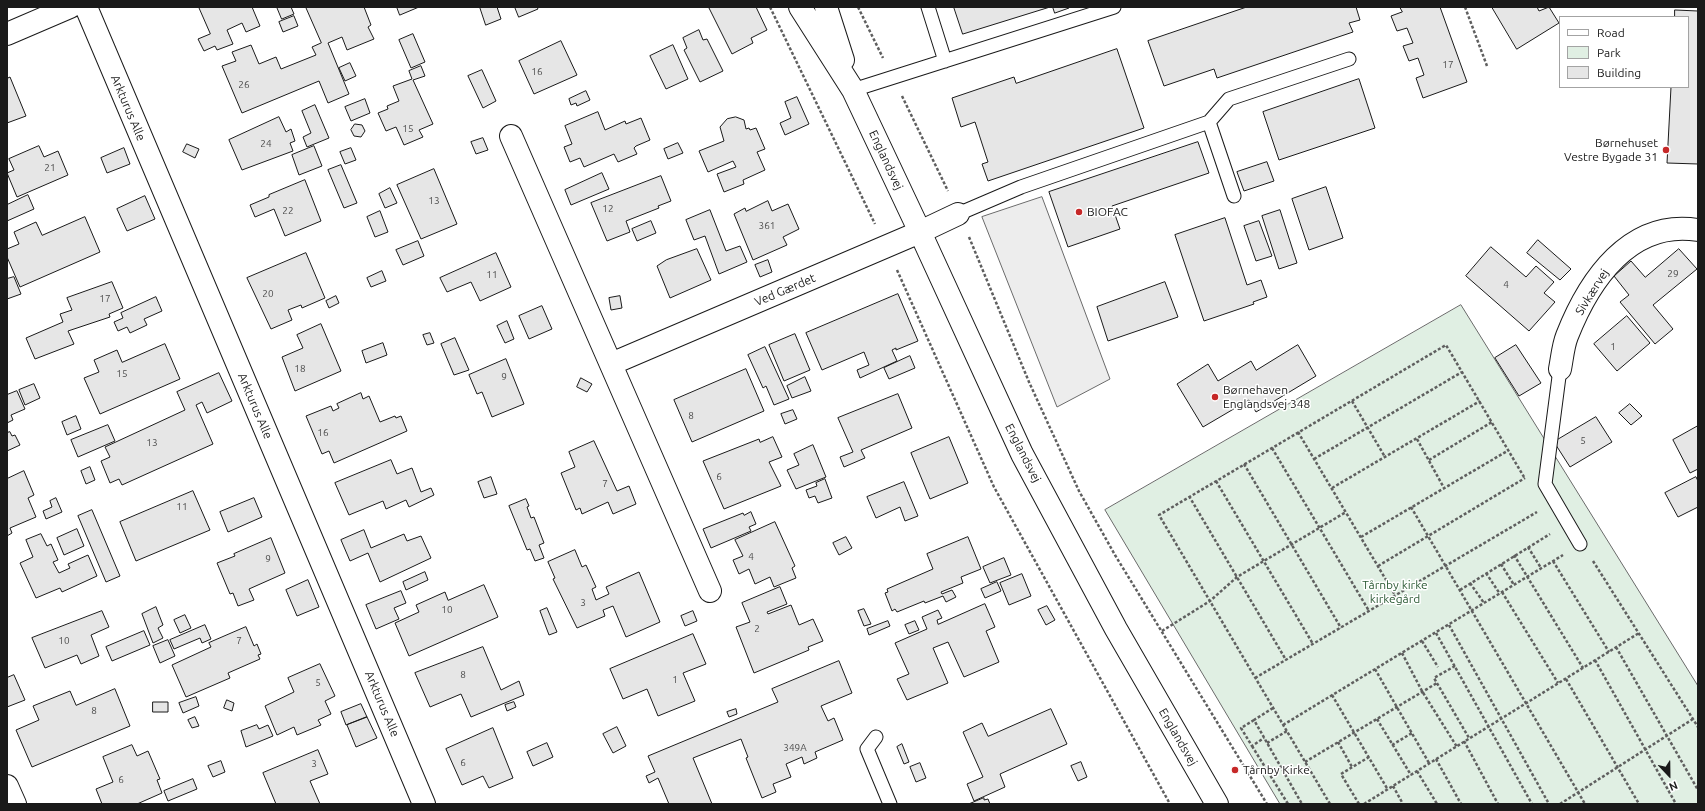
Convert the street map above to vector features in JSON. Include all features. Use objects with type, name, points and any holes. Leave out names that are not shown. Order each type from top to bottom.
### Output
[{"type":"street","points":[[7,34],[70,7]]},
{"type":"street","name":"Arkturus Alle","points":[[86,7],[424,804]]},
{"type":"street","name":"Englandsvej","points":[[800,7],[852,90],[920,232],[1022,454],[1116,629],[1217,804]]},
{"type":"street","name":"Englandsvej","points":[[826,7],[852,90]]},
{"type":"street","points":[[511,136],[710,591]]},
{"type":"street","name":"Ved Gærdet","points":[[611,364],[920,232],[958,214]]},
{"type":"street","name":"Sivkærvej","points":[[1560,369],[1566,337],[1586,296],[1605,268],[1628,246],[1654,233],[1682,227],[1698,230]]},
{"type":"street","points":[[7,786],[15,804]]},
{"type":"lane","points":[[928,7],[944,61]]},
{"type":"lane","points":[[852,90],[1114,7]]},
{"type":"lane","points":[[958,214],[1021,186],[1209,122],[1229,99],[1349,59]]},
{"type":"lane","points":[[1209,122],[1234,196]]},
{"type":"lane","points":[[1560,369],[1545,484],[1580,544]]},
{"type":"lane","points":[[876,737],[866,749],[890,804]]},
{"type":"path","points":[[770,7],[886,246],[994,487],[1170,804]]},
{"type":"path","points":[[858,7],[931,154],[1029,382],[1079,490],[1115,555],[1267,804]]},
{"type":"path","points":[[1465,7],[1487,66]]},
{"type":"path","points":[[1330,804],[1159,515],[1446,345],[1529,484]]},
{"type":"path","points":[[1314,459],[1462,372]]},
{"type":"path","points":[[1352,401],[1385,457]]},
{"type":"path","points":[[1332,488],[1480,401]]},
{"type":"path","points":[[1429,460],[1492,422]]},
{"type":"path","points":[[1298,432],[1395,595]]},
{"type":"path","points":[[1417,439],[1444,488]]},
{"type":"path","points":[[1272,448],[1369,611]]},
{"type":"path","points":[[1361,537],[1509,450]]},
{"type":"path","points":[[1244,464],[1341,628]]},
{"type":"path","points":[[1378,566],[1525,478]]},
{"type":"path","points":[[1216,481],[1313,644]]},
{"type":"path","points":[[1189,496],[1286,660]]},
{"type":"path","points":[[1412,507],[1584,804]]},
{"type":"path","points":[[1255,678],[1543,508]]},
{"type":"path","points":[[1162,631],[1210,600],[1237,577],[1346,512]]},
{"type":"path","points":[[1460,590],[1556,530]]},
{"type":"path","points":[[1283,725],[1580,544],[1600,571],[1698,727]]},
{"type":"path","points":[[1528,547],[1541,568]]},
{"type":"path","points":[[1514,556],[1583,668]]},
{"type":"path","points":[[1553,561],[1609,652]]},
{"type":"path","points":[[1501,564],[1514,585]]},
{"type":"path","points":[[1486,573],[1501,593],[1558,683]]},
{"type":"path","points":[[1470,583],[1484,603]]},
{"type":"path","points":[[1449,625],[1549,804]]},
{"type":"path","points":[[1436,633],[1532,804]]},
{"type":"path","points":[[1365,804],[1639,633]]},
{"type":"path","points":[[1422,641],[1438,667]]},
{"type":"path","points":[[1616,647],[1698,790]]},
{"type":"path","points":[[1402,653],[1422,691],[1456,747]]},
{"type":"path","points":[[1595,660],[1676,804]]},
{"type":"path","points":[[1455,666],[1434,678],[1469,738]]},
{"type":"path","points":[[1375,669],[1429,763]]},
{"type":"path","points":[[1566,678],[1639,804]]},
{"type":"path","points":[[1305,762],[1437,683]]},
{"type":"path","points":[[1332,695],[1388,790]]},
{"type":"path","points":[[1273,708],[1242,728],[1288,804]]},
{"type":"path","points":[[1377,719],[1411,775]]},
{"type":"path","points":[[1560,804],[1693,719]]},
{"type":"path","points":[[1254,720],[1302,804]]},
{"type":"path","points":[[1267,743],[1287,731]]},
{"type":"path","points":[[1392,745],[1412,733]]},
{"type":"path","points":[[1252,746],[1264,738]]},
{"type":"path","points":[[1464,741],[1498,804]]},
{"type":"path","points":[[1338,742],[1352,767]]},
{"type":"path","points":[[1359,804],[1341,774],[1368,757]]},
{"type":"path","points":[[1436,759],[1462,804]]},
{"type":"path","points":[[1417,771],[1437,804]]},
{"type":"path","points":[[1393,786],[1403,804]]},
{"type":"green space","name":"Tårnby kirke kirkegård","points":[[1461,305],[1698,686],[1698,804],[1280,804],[1105,510]]},
{"type":"shaded area","points":[[1042,197],[1110,379],[1057,407],[982,217]]},
{"type":"building","points":[[199,7],[252,7],[260,26],[246,32],[242,23],[227,30],[233,44],[217,50],[215,46],[204,51],[198,39],[210,34]]},
{"type":"building","points":[[277,7],[291,7],[294,14],[282,19]]},
{"type":"building","points":[[306,7],[364,7],[371,25],[368,27],[374,39],[347,50],[342,37],[328,43],[349,94],[328,103],[319,81],[242,113],[222,66],[236,61],[232,52],[251,45],[259,64],[276,57],[281,69],[316,55],[312,47],[321,43]]},
{"type":"building","points":[[397,7],[419,7],[400,15]]},
{"type":"building","points":[[480,7],[497,7],[501,19],[486,25]]},
{"type":"building","points":[[515,7],[537,7],[538,9],[519,17]]},
{"type":"building","points":[[756,7],[767,30],[751,38],[753,43],[732,54],[709,8]]},
{"type":"building","points":[[954,7],[1050,7],[963,34]]},
{"type":"building","points":[[1053,7],[1069,7],[1069,8],[1055,13]]},
{"type":"building","points":[[1247,7],[1356,7],[1360,20],[1349,23],[1353,32],[1217,78],[1214,69],[1164,86],[1148,41]]},
{"type":"building","points":[[1400,7],[1440,7],[1467,82],[1423,98],[1416,78],[1424,75],[1418,58],[1409,61],[1403,46],[1413,43],[1407,28],[1397,31],[1391,16],[1402,12]]},
{"type":"building","points":[[1492,7],[1537,7],[1539,11],[1549,7],[1559,23],[1517,49]]},
{"type":"building","points":[[1675,10],[1698,11],[1698,164],[1667,163],[1671,88],[1689,88],[1689,16],[1675,16]]},
{"type":"building","points":[[294,16],[298,26],[283,32],[279,22]]},
{"type":"building","points":[[699,30],[703,40],[707,39],[723,71],[700,82],[684,50],[687,48],[683,38]]},
{"type":"building","points":[[413,34],[425,62],[411,68],[399,40]]},
{"type":"building","points":[[561,41],[577,75],[534,94],[519,61]]},
{"type":"building","points":[[673,45],[688,79],[666,89],[650,56]]},
{"type":"building","points":[[1117,49],[1144,128],[988,181],[982,164],[988,162],[975,122],[961,127],[952,98],[1014,77],[1016,83]]},
{"type":"building","points":[[350,63],[356,76],[345,81],[339,68]]},
{"type":"building","points":[[421,66],[425,76],[413,80],[433,124],[419,130],[423,137],[404,145],[396,127],[386,131],[378,113],[388,109],[387,106],[399,101],[393,86],[412,79],[409,71]]},
{"type":"building","points":[[482,70],[496,101],[483,108],[468,76]]},
{"type":"building","points":[[7,75],[8,78],[10,77],[26,116],[7,123]]},
{"type":"building","points":[[1359,79],[1375,128],[1279,160],[1263,112]]},
{"type":"building","points":[[586,91],[590,100],[577,106],[576,103],[571,105],[569,99]]},
{"type":"building","points":[[797,97],[809,124],[785,135],[780,123],[791,118],[785,102]]},
{"type":"building","points":[[365,99],[370,113],[351,121],[345,107]]},
{"type":"building","points":[[315,105],[329,138],[307,147],[303,137],[311,133],[302,111]]},
{"type":"building","points":[[598,112],[605,130],[625,121],[626,124],[641,118],[650,140],[634,148],[637,154],[618,162],[614,154],[584,167],[580,158],[570,162],[564,147],[572,144],[565,126]]},
{"type":"building","points":[[279,117],[286,132],[291,129],[295,141],[290,143],[293,151],[242,170],[229,140]]},
{"type":"building","points":[[736,117],[744,120],[746,129],[749,128],[750,130],[756,128],[765,149],[757,152],[765,170],[743,180],[744,184],[724,192],[717,174],[736,167],[733,161],[708,172],[699,151],[724,141],[720,127],[727,119]]},
{"type":"building","points":[[355,124],[362,125],[365,131],[361,137],[354,136],[351,130]]},
{"type":"building","points":[[483,138],[488,150],[476,154],[471,142]]},
{"type":"building","points":[[1198,142],[1209,173],[1112,206],[1120,229],[1068,247],[1049,192]]},
{"type":"building","points":[[678,143],[683,153],[668,159],[664,149]]},
{"type":"building","points":[[187,144],[199,149],[195,158],[183,152]]},
{"type":"building","points":[[39,146],[44,157],[58,151],[68,175],[17,197],[7,173],[14,170],[9,159]]},
{"type":"building","points":[[314,146],[322,166],[299,175],[292,155]]},
{"type":"building","points":[[124,148],[130,164],[107,173],[101,158]]},
{"type":"building","points":[[351,148],[356,160],[345,164],[340,152]]},
{"type":"building","points":[[1267,162],[1274,181],[1244,191],[1237,172]]},
{"type":"building","points":[[341,165],[357,203],[344,208],[328,170]]},
{"type":"building","points":[[434,169],[457,224],[421,239],[397,185]]},
{"type":"building","points":[[602,173],[609,189],[571,205],[565,190]]},
{"type":"building","points":[[661,176],[671,201],[658,206],[659,208],[626,221],[630,232],[607,241],[591,203]]},
{"type":"building","points":[[305,180],[321,221],[285,236],[274,209],[255,217],[250,205],[269,197],[269,195]]},
{"type":"building","points":[[1326,187],[1343,238],[1309,250],[1292,199]]},
{"type":"building","points":[[390,188],[397,203],[385,208],[379,194]]},
{"type":"building","points":[[28,195],[34,209],[7,221],[7,205]]},
{"type":"building","points":[[145,196],[155,219],[127,231],[117,209]]},
{"type":"building","points":[[768,201],[772,211],[788,204],[799,229],[783,237],[787,245],[753,260],[734,214],[745,208],[746,211]]},
{"type":"building","points":[[710,210],[726,251],[740,246],[747,262],[719,274],[705,236],[694,240],[686,220]]},
{"type":"building","points":[[1280,210],[1297,263],[1279,269],[1262,216]]},
{"type":"building","points":[[380,211],[388,232],[375,237],[367,217]]},
{"type":"building","points":[[85,217],[100,252],[20,287],[7,257],[7,249],[19,244],[14,232],[36,222],[42,235]]},
{"type":"building","points":[[1225,218],[1247,285],[1261,280],[1267,297],[1253,302],[1254,304],[1204,321],[1175,235]]},
{"type":"building","points":[[651,221],[656,233],[637,241],[632,229]]},
{"type":"building","points":[[1259,221],[1272,256],[1256,261],[1244,226]]},
{"type":"building","points":[[1538,240],[1571,269],[1560,280],[1527,253]]},
{"type":"building","points":[[418,241],[424,256],[403,265],[396,250]]},
{"type":"building","points":[[1491,247],[1526,277],[1536,266],[1554,282],[1544,293],[1555,302],[1529,331],[1466,276]]},
{"type":"building","points":[[697,249],[711,280],[670,298],[657,266],[666,260]]},
{"type":"building","points":[[1679,249],[1697,269],[1653,305],[1673,329],[1655,344],[1620,302],[1629,295],[1614,276],[1631,261],[1645,277]]},
{"type":"building","points":[[306,253],[325,298],[302,308],[301,305],[288,310],[292,320],[271,329],[247,278]]},
{"type":"building","points":[[496,253],[511,287],[480,301],[471,282],[447,292],[440,278]]},
{"type":"building","points":[[768,260],[772,272],[760,277],[755,265]]},
{"type":"building","points":[[382,271],[386,281],[371,287],[367,278]]},
{"type":"building","points":[[14,277],[21,294],[7,299],[7,279]]},
{"type":"building","points":[[112,282],[123,308],[109,314],[110,317],[68,331],[74,344],[35,359],[26,338],[63,322],[60,314],[72,310],[67,298]]},
{"type":"building","points":[[1165,282],[1178,317],[1108,341],[1097,307]]},
{"type":"building","points":[[898,294],[918,341],[896,350],[896,348],[892,350],[897,361],[860,378],[857,370],[869,365],[864,352],[822,370],[806,333]]},
{"type":"building","points":[[336,296],[339,303],[329,308],[326,301]]},
{"type":"building","points":[[620,296],[622,308],[611,310],[609,298]]},
{"type":"building","points":[[156,297],[162,311],[144,319],[147,325],[130,333],[127,327],[118,331],[114,322],[123,318],[121,313]]},
{"type":"building","points":[[542,306],[552,329],[529,339],[519,316]]},
{"type":"building","points":[[1627,316],[1650,343],[1617,371],[1594,344]]},
{"type":"building","points":[[507,321],[514,339],[505,343],[497,326]]},
{"type":"building","points":[[321,324],[341,371],[295,391],[282,357],[303,348],[297,335]]},
{"type":"building","points":[[430,333],[434,343],[427,345],[423,335]]},
{"type":"building","points":[[795,334],[810,370],[784,381],[769,345]]},
{"type":"building","points":[[455,338],[469,370],[454,375],[441,344]]},
{"type":"building","points":[[383,343],[387,355],[366,363],[362,351]]},
{"type":"building","points":[[165,344],[180,379],[100,414],[84,378],[99,372],[94,360],[117,350],[122,362]]},
{"type":"building","points":[[1298,345],[1316,376],[1256,412],[1249,400],[1203,427],[1177,384],[1208,364],[1218,381],[1251,361],[1256,370]]},
{"type":"building","points":[[1516,345],[1541,383],[1519,396],[1495,358]]},
{"type":"building","points":[[765,347],[789,399],[774,405],[766,386],[763,388],[748,355]]},
{"type":"building","points":[[910,356],[915,368],[889,379],[884,368]]},
{"type":"building","points":[[506,359],[524,404],[492,417],[482,392],[477,394],[469,375]]},
{"type":"building","points":[[746,369],[764,411],[692,442],[674,400]]},
{"type":"building","points":[[219,373],[232,401],[207,413],[202,402],[196,405],[213,444],[122,485],[119,479],[110,483],[101,461],[110,457],[105,447],[185,410],[177,392]]},
{"type":"building","points":[[805,377],[811,391],[792,398],[787,386]]},
{"type":"building","points":[[581,378],[592,384],[587,392],[577,387]]},
{"type":"building","points":[[34,384],[40,398],[25,405],[19,390]]},
{"type":"building","points":[[17,391],[25,409],[11,415],[13,420],[7,423],[7,395]]},
{"type":"building","points":[[361,393],[363,399],[369,396],[380,422],[395,416],[396,418],[401,416],[407,431],[334,463],[329,451],[322,454],[306,416],[331,406],[333,411],[339,408],[337,404]]},
{"type":"building","points":[[898,394],[912,428],[861,450],[865,458],[844,467],[840,457],[853,452],[838,418]]},
{"type":"building","points":[[1630,404],[1642,416],[1631,425],[1619,413]]},
{"type":"building","points":[[793,410],[797,419],[785,424],[781,414]]},
{"type":"building","points":[[76,416],[81,429],[67,435],[62,422]]},
{"type":"building","points":[[1596,417],[1612,442],[1570,467],[1554,442]]},
{"type":"building","points":[[108,425],[115,441],[78,457],[71,440]]},
{"type":"building","points":[[1698,426],[1698,469],[1690,473],[1673,440]]},
{"type":"building","points":[[10,432],[12,436],[15,435],[20,445],[7,451],[7,433]]},
{"type":"building","points":[[773,437],[782,457],[769,462],[781,486],[724,509],[703,461],[759,439],[760,442]]},
{"type":"building","points":[[949,437],[968,483],[930,499],[911,453]]},
{"type":"building","points":[[594,441],[617,491],[629,486],[636,504],[613,514],[608,502],[582,514],[580,508],[576,510],[561,473],[575,467],[569,452]]},
{"type":"building","points":[[813,445],[826,477],[796,489],[787,470],[799,465],[794,454]]},
{"type":"building","points":[[391,460],[397,474],[412,468],[421,492],[431,488],[434,495],[409,507],[406,500],[386,509],[383,501],[349,515],[335,483]]},
{"type":"building","points":[[90,467],[95,480],[86,484],[81,471]]},
{"type":"building","points":[[24,471],[34,495],[28,498],[36,517],[10,528],[12,533],[7,536],[7,479]]},
{"type":"building","points":[[491,477],[497,494],[484,498],[478,482]]},
{"type":"building","points":[[1696,477],[1698,481],[1698,507],[1678,517],[1665,493]]},
{"type":"building","points":[[825,479],[832,498],[818,503],[815,496],[809,498],[806,490],[817,486],[816,483]]},
{"type":"building","points":[[904,482],[918,516],[905,521],[900,507],[876,518],[867,497]]},
{"type":"building","points":[[193,491],[210,530],[136,561],[120,522]]},
{"type":"building","points":[[56,498],[62,512],[46,519],[43,511],[52,507],[50,501]]},
{"type":"building","points":[[254,498],[262,517],[228,532],[220,512]]},
{"type":"building","points":[[526,499],[531,518],[534,517],[544,543],[539,545],[544,558],[535,561],[530,549],[527,550],[509,506]]},
{"type":"building","points":[[92,510],[120,576],[106,582],[78,516]]},
{"type":"building","points":[[751,512],[756,524],[749,527],[751,531],[711,548],[703,529],[743,513],[744,515]]},
{"type":"building","points":[[775,522],[795,566],[792,568],[796,578],[774,587],[770,577],[755,584],[749,569],[739,574],[733,560],[743,556],[735,540]]},
{"type":"building","points":[[77,529],[84,546],[64,555],[57,538]]},
{"type":"building","points":[[364,530],[371,548],[404,534],[407,541],[421,536],[431,558],[380,582],[368,553],[350,561],[341,540]]},
{"type":"building","points":[[41,534],[47,546],[51,544],[58,560],[53,562],[59,573],[70,568],[68,564],[88,555],[97,576],[62,592],[60,588],[36,598],[20,563],[33,557],[26,540]]},
{"type":"building","points":[[846,537],[852,548],[839,555],[833,543]]},
{"type":"building","points":[[968,537],[981,569],[961,577],[963,583],[941,592],[942,594],[952,590],[956,597],[946,602],[943,596],[925,603],[924,601],[897,612],[895,609],[892,611],[885,593],[888,592],[887,589],[933,569],[927,554]]},
{"type":"building","points":[[271,538],[285,573],[249,589],[254,600],[238,606],[233,593],[230,594],[217,563],[235,556],[234,554]]},
{"type":"building","points":[[575,550],[582,567],[586,565],[596,587],[592,589],[596,600],[609,594],[606,587],[639,572],[660,622],[626,637],[613,606],[603,610],[605,616],[577,628],[553,579],[555,578],[548,562]]},
{"type":"building","points":[[1004,558],[1011,575],[990,583],[983,567]]},
{"type":"building","points":[[425,572],[428,580],[406,590],[403,582]]},
{"type":"building","points":[[1022,574],[1031,596],[1009,605],[1000,583]]},
{"type":"building","points":[[308,580],[319,607],[297,616],[286,590]]},
{"type":"building","points":[[997,582],[1001,591],[985,598],[981,589]]},
{"type":"building","points":[[484,585],[498,617],[409,656],[395,623],[419,612],[416,605],[445,592],[448,600]]},
{"type":"building","points":[[780,587],[787,604],[767,612],[768,614],[791,605],[799,625],[813,619],[823,641],[808,647],[809,650],[754,673],[736,627],[750,622],[742,603]]},
{"type":"building","points":[[401,591],[406,603],[394,608],[399,619],[376,629],[366,605]]},
{"type":"building","points":[[985,604],[995,627],[986,631],[999,662],[964,677],[948,642],[933,648],[948,683],[907,700],[897,679],[909,674],[895,643],[927,629],[922,617],[938,610],[942,618],[937,620],[938,624]]},
{"type":"building","points":[[1047,606],[1055,620],[1046,625],[1038,610]]},
{"type":"building","points":[[156,607],[163,625],[158,628],[163,638],[153,643],[142,614]]},
{"type":"building","points":[[547,608],[557,632],[549,635],[540,611]]},
{"type":"building","points":[[864,609],[871,624],[864,626],[858,611]]},
{"type":"building","points":[[102,611],[109,627],[91,635],[99,656],[81,664],[77,655],[45,668],[32,638]]},
{"type":"building","points":[[693,611],[697,621],[685,626],[681,616]]},
{"type":"building","points":[[185,615],[191,628],[180,633],[174,620]]},
{"type":"building","points":[[888,621],[890,626],[869,635],[867,629]]},
{"type":"building","points":[[915,621],[919,630],[909,634],[905,625]]},
{"type":"building","points":[[205,625],[211,639],[202,643],[200,638],[174,649],[170,640]]},
{"type":"building","points":[[246,627],[254,646],[257,644],[261,654],[258,655],[260,659],[228,673],[230,678],[186,697],[172,665],[211,647],[209,643]]},
{"type":"building","points":[[144,631],[150,645],[112,661],[106,647]]},
{"type":"building","points":[[693,634],[706,664],[683,673],[695,701],[658,716],[647,689],[623,699],[610,669]]},
{"type":"building","points":[[168,640],[175,656],[160,663],[153,646]]},
{"type":"building","points":[[483,647],[501,690],[519,681],[524,695],[471,717],[461,694],[430,707],[415,673]]},
{"type":"building","points":[[839,661],[852,693],[821,706],[828,721],[834,718],[843,740],[815,752],[817,758],[804,764],[802,757],[786,764],[791,777],[773,784],[776,792],[762,798],[746,758],[748,757],[741,739],[693,758],[712,804],[669,804],[658,778],[649,783],[646,776],[655,772],[648,756],[778,702],[772,689]]},
{"type":"building","points":[[320,664],[335,696],[325,701],[331,714],[318,720],[321,725],[297,735],[294,727],[277,735],[265,706],[294,692],[288,678]]},
{"type":"building","points":[[14,675],[25,700],[7,707],[7,678]]},
{"type":"building","points":[[115,689],[130,726],[32,767],[16,730],[39,720],[33,706],[70,691],[76,705]]},
{"type":"building","points":[[196,697],[199,706],[183,713],[179,703]]},
{"type":"building","points":[[227,700],[234,703],[232,711],[224,708]]},
{"type":"building","points":[[153,702],[168,702],[168,712],[153,712]]},
{"type":"building","points":[[514,702],[516,707],[507,711],[505,705]]},
{"type":"building","points":[[361,704],[367,717],[346,725],[341,712]]},
{"type":"building","points":[[736,709],[737,714],[729,717],[727,712]]},
{"type":"building","points":[[1051,709],[1067,744],[1000,774],[1005,787],[974,801],[967,784],[983,777],[963,732],[982,723],[988,736]]},
{"type":"building","points":[[195,717],[199,726],[192,728],[188,720]]},
{"type":"building","points":[[367,717],[377,738],[356,747],[347,725]]},
{"type":"building","points":[[257,725],[259,729],[268,725],[273,736],[246,747],[241,731]]},
{"type":"building","points":[[617,727],[626,746],[613,753],[603,734]]},
{"type":"building","points":[[493,728],[513,778],[489,788],[483,776],[462,785],[446,749]]},
{"type":"building","points":[[547,743],[553,757],[533,766],[527,752]]},
{"type":"building","points":[[902,744],[909,762],[904,764],[897,747]]},
{"type":"building","points":[[132,745],[137,756],[148,751],[160,779],[157,780],[162,793],[137,804],[102,804],[96,789],[113,782],[103,757]]},
{"type":"building","points":[[318,750],[328,774],[310,781],[320,804],[276,804],[263,773]]},
{"type":"building","points":[[221,761],[225,772],[213,777],[208,766]]},
{"type":"building","points":[[1081,762],[1087,777],[1078,781],[1071,766]]},
{"type":"building","points":[[920,763],[926,778],[916,782],[910,767]]},
{"type":"building","points":[[193,779],[197,789],[168,801],[164,791]]},
{"type":"building","points":[[984,798],[984,800],[988,799],[990,804],[969,804]]},
{"type":"place","name":"Børnehuset Vestre Bygade 31","points":[[1666,150]]},
{"type":"place","name":"BIOFAC","points":[[1079,212]]},
{"type":"place","name":"Børnehaven Englandsvej 348","points":[[1215,397]]},
{"type":"place","name":"Tårnby Kirke","points":[[1235,770]]}]
